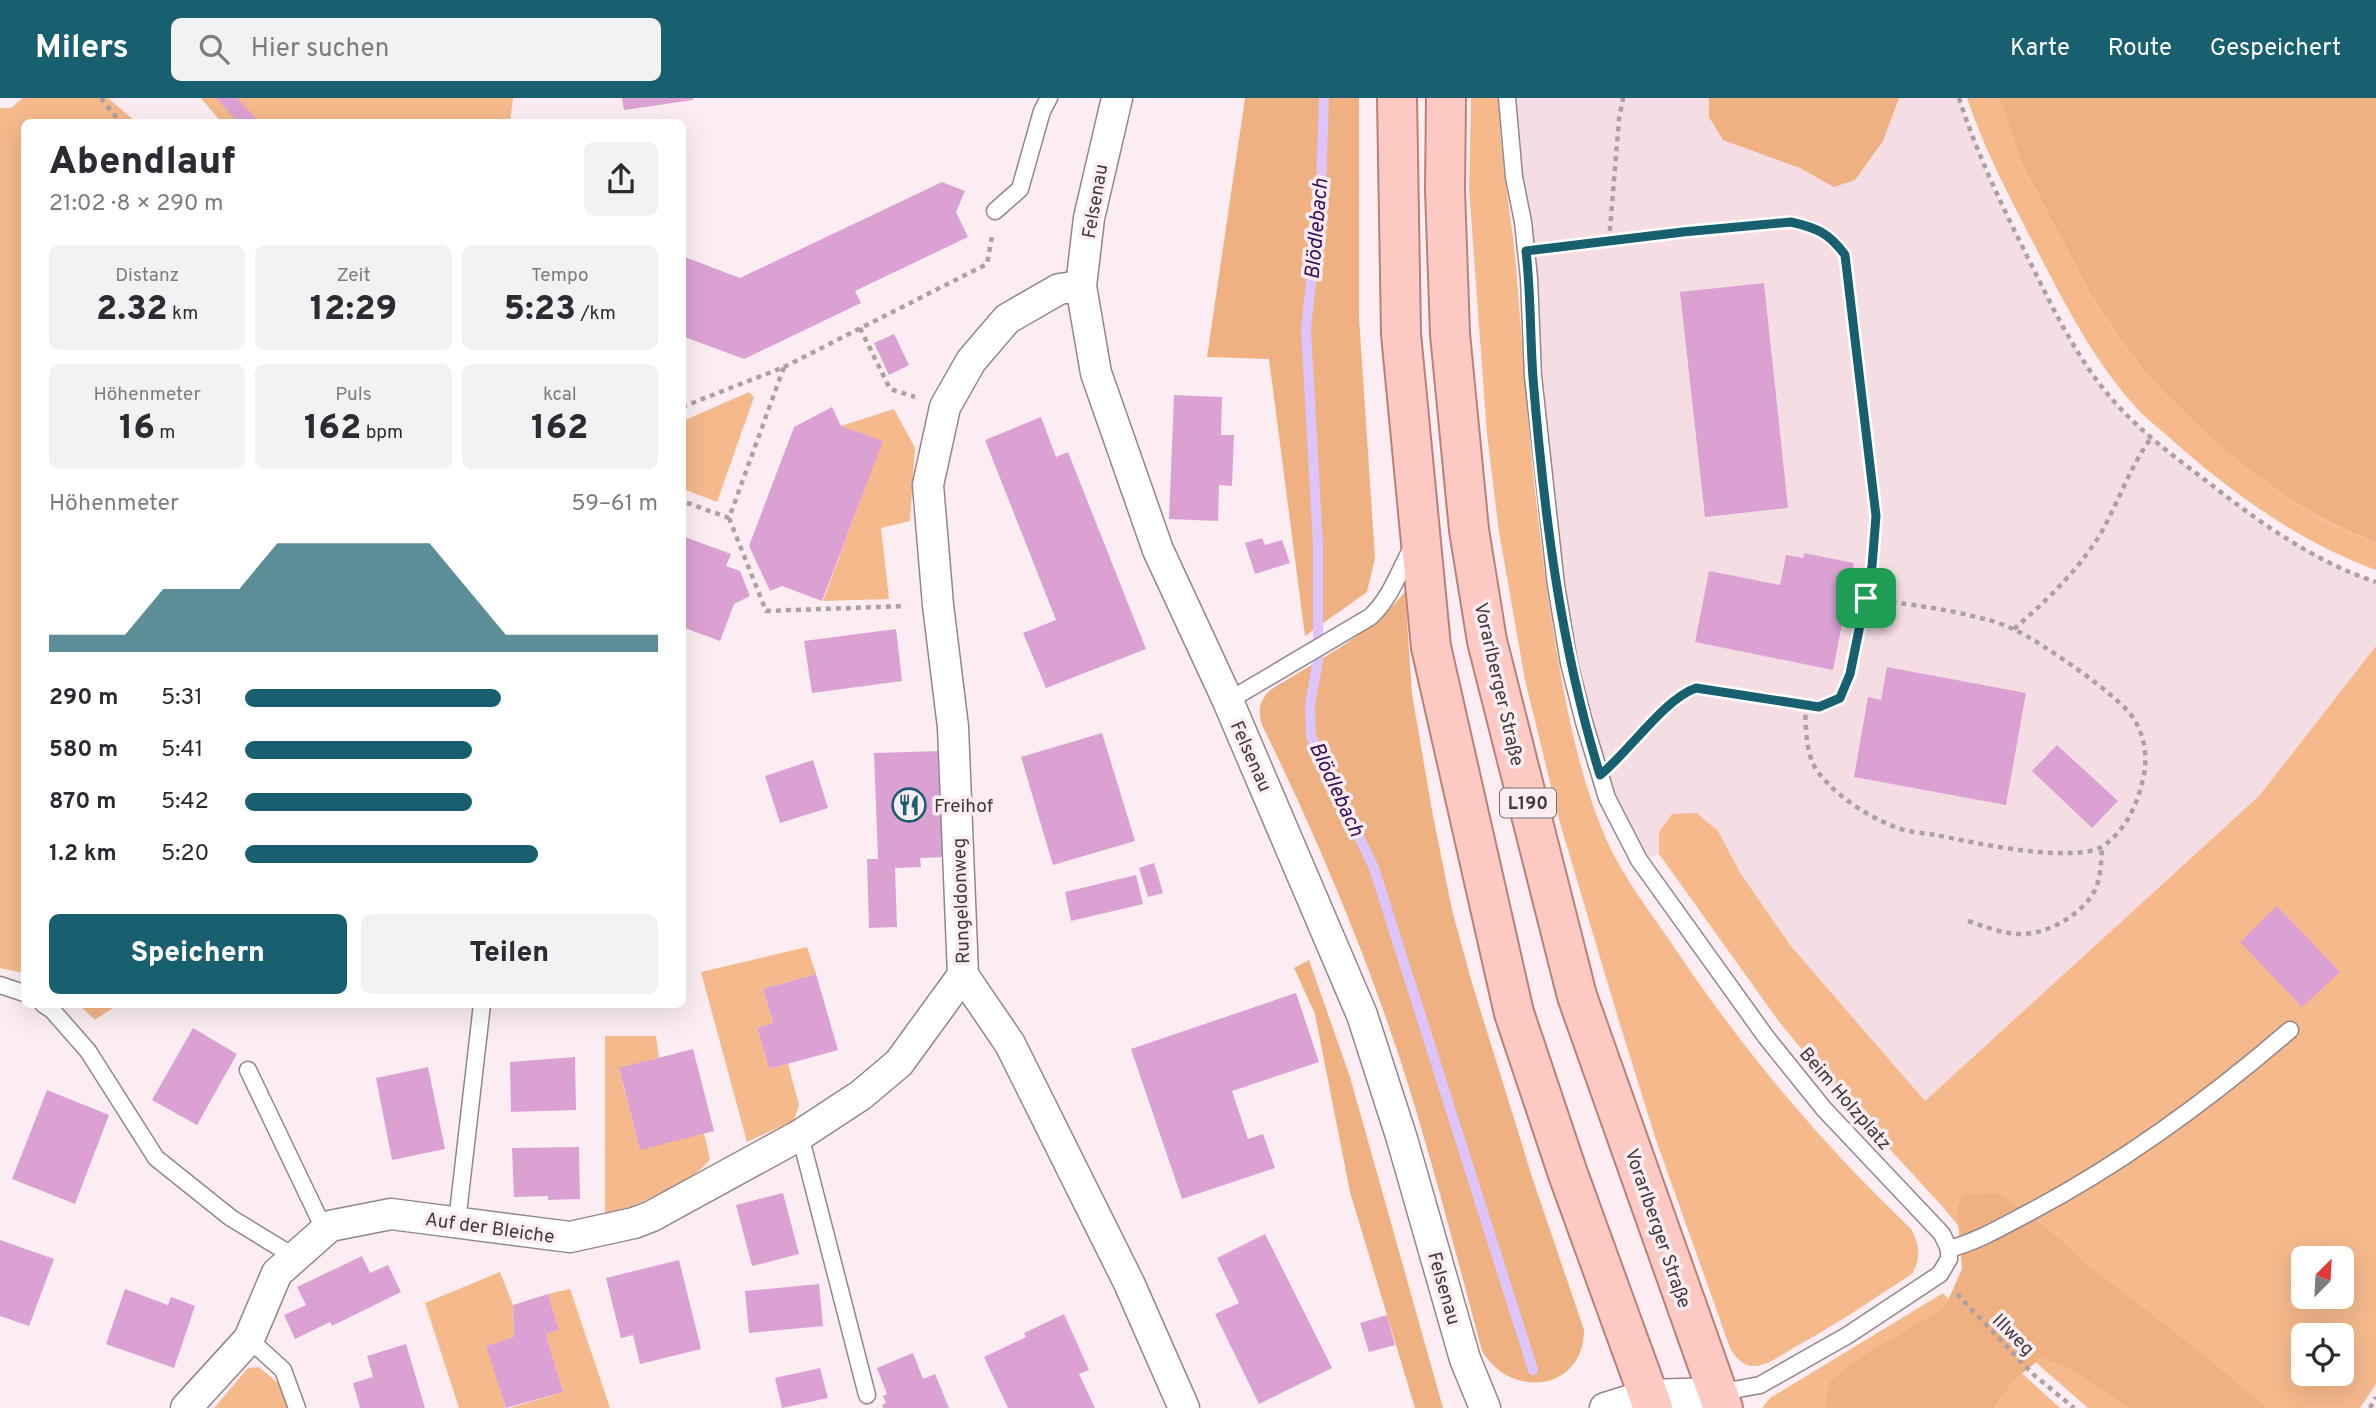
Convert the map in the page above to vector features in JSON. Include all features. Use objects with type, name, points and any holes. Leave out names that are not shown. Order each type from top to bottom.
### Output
[{"type":"main road","points":[[1396,98],[1401,334],[1431,647],[1514,1013],[1568,1174],[1650,1402]]},
{"type":"main road","name":"Vorarlberger Straße","points":[[1446,98],[1445,190],[1450,334],[1469,530],[1487,641],[1577,996],[1720,1400]]},
{"type":"street","name":"Felsenau","points":[[1117,98],[1089,218],[1081,286],[1096,373],[1158,550],[1228,701],[1362,1015],[1402,1139],[1465,1359],[1485,1408]]},
{"type":"street","name":"Rungeldonweg","points":[[1081,286],[1059,289],[1007,319],[971,360],[945,407],[928,485],[938,605],[953,727],[963,975],[1010,1044],[1129,1283],[1184,1408]]},
{"type":"street","name":"Auf der Bleiche","points":[[186,1408],[250,1339],[277,1273],[330,1226],[391,1213],[570,1237],[634,1223],[652,1216],[800,1135],[861,1095],[899,1063],[963,975]]},
{"type":"street","points":[[1605,1408],[1650,1402],[1720,1400]]},
{"type":"lane","points":[[995,211],[1020,189],[1042,111],[1049,98]]},
{"type":"lane","name":"Beim Holzplatz","points":[[1507,98],[1514,177],[1526,251],[1533,376],[1556,585],[1569,663],[1607,798],[1639,860],[1743,1006],[1825,1109],[1931,1221],[1950,1249]]},
{"type":"lane","points":[[1228,701],[1355,627],[1382,606],[1419,535]]},
{"type":"lane","points":[[0,985],[21,992]]},
{"type":"lane","points":[[49,1008],[88,1051],[156,1158],[230,1218],[295,1257]]},
{"type":"lane","points":[[457,1222],[482,1008]]},
{"type":"lane","points":[[1720,1400],[1760,1384],[1848,1335],[1940,1274],[1949,1259],[1950,1249],[1972,1243],[2012,1222],[2084,1182],[2139,1147],[2224,1085],[2290,1030]]},
{"type":"lane","points":[[248,1070],[325,1231]]},
{"type":"lane","points":[[800,1135],[867,1395]]},
{"type":"lane","points":[[250,1339],[283,1370],[297,1408]]},
{"type":"path","points":[[101,98],[118,119]]},
{"type":"path","points":[[1609,241],[1623,98]]},
{"type":"path","points":[[1959,98],[1969,131],[1990,181],[2059,321],[2100,386],[2124,414],[2177,459],[2270,529],[2346,571],[2376,582]]},
{"type":"path","points":[[686,405],[784,367],[988,264],[995,211]]},
{"type":"path","points":[[1526,251],[1791,222],[1814,227],[1834,240],[1845,255],[1875,494],[1876,542],[1850,674],[1840,698],[1819,707],[1696,688],[1679,698],[1600,775]]},
{"type":"path","points":[[860,328],[890,388],[945,407]]},
{"type":"path","points":[[784,367],[729,518],[766,611],[938,605]]},
{"type":"path","points":[[2014,629],[2061,586],[2084,560],[2152,437]]},
{"type":"path","points":[[686,502],[729,518]]},
{"type":"path","points":[[1805,705],[1808,744],[1815,769],[1833,790],[1857,807],[1896,828],[1977,843],[2083,853],[2102,847],[2129,818],[2139,795],[2145,769],[2144,740],[2132,716],[2104,691],[2044,646],[2014,629],[1981,618],[1866,598]]},
{"type":"path","points":[[1968,921],[2000,932],[2024,934],[2050,927],[2079,911],[2095,891],[2101,869],[2102,847]]},
{"type":"path","name":"Illweg","points":[[1940,1274],[2005,1346],[2034,1375],[2074,1408]]},
{"type":"path","points":[[2370,1408],[2376,1397]]},
{"type":"shaded area","points":[[23,98],[108,98],[132,119],[21,119],[21,972],[0,968],[0,108],[11,108]]},
{"type":"shaded area","points":[[201,98],[513,98],[510,119],[218,119]]},
{"type":"shaded area","points":[[1245,98],[1359,98],[1359,318],[1375,558],[1367,592],[1305,636],[1269,359],[1207,357]]},
{"type":"shaded area","points":[[1471,98],[1499,98],[1501,143],[1515,256],[1540,536],[1567,705],[1580,762],[1597,816],[1613,854],[1628,880],[1724,1018],[1813,1128],[1911,1229],[1918,1246],[1917,1262],[1912,1274],[1825,1330],[1761,1365],[1751,1366],[1744,1363],[1730,1348],[1656,1140],[1560,823],[1525,680],[1499,532],[1487,434],[1469,189]]},
{"type":"shaded area","points":[[1507,98],[1959,98],[1990,181],[2059,321],[2100,386],[2125,414],[2177,459],[2270,529],[2346,571],[2376,582],[2376,646],[2259,796],[1925,1101],[1790,945],[1741,874],[1718,831],[1659,832],[1659,854],[1639,860],[1607,798],[1569,663]]},
{"type":"shaded area","points":[[1709,98],[1899,98],[1883,141],[1855,180],[1834,187],[1800,168],[1723,140],[1709,117]]},
{"type":"shaded area","points":[[1967,98],[1999,98],[2022,164],[2090,293],[2130,353],[2152,380],[2248,469],[2329,523],[2376,543],[2376,570],[2293,531],[2243,497],[2195,460],[2133,404],[2092,350],[2059,291],[2000,176]]},
{"type":"shaded area","points":[[1999,98],[2376,98],[2376,543],[2330,523],[2291,500],[2248,469],[2152,380],[2130,353],[2090,293],[2022,164]]},
{"type":"shaded area","points":[[749,392],[754,397],[717,502],[686,490],[686,420]]},
{"type":"shaded area","points":[[894,409],[915,448],[910,521],[881,528],[889,599],[823,601],[882,441],[841,426]]},
{"type":"shaded area","points":[[1405,592],[1412,694],[1452,910],[1532,1177],[1584,1330],[1581,1350],[1572,1366],[1559,1376],[1544,1382],[1527,1382],[1510,1377],[1495,1367],[1482,1351],[1422,1131],[1370,973],[1337,889],[1261,720],[1261,703],[1269,691],[1359,635],[1391,608]]},
{"type":"shaded area","points":[[2376,646],[2376,1384],[2360,1408],[2088,1408],[2041,1367],[1998,1323],[1966,1235],[1839,1094],[1780,1023],[1659,854],[1659,832],[1672,814],[1697,813],[1718,831],[1741,874],[1790,945],[1925,1101],[2259,796]]},
{"type":"shaded area","points":[[807,947],[816,974],[763,989],[773,1023],[757,1028],[769,1069],[788,1064],[799,1105],[794,1120],[747,1142],[701,972]]},
{"type":"shaded area","points":[[1309,960],[1350,1077],[1443,1408],[1415,1408],[1350,1192],[1315,1014],[1294,968]]},
{"type":"shaded area","points":[[82,1008],[113,1008],[95,1020]]},
{"type":"shaded area","points":[[605,1036],[656,1036],[659,1058],[619,1069],[640,1149],[704,1133],[710,1159],[702,1168],[677,1185],[605,1217]]},
{"type":"shaded area","points":[[1999,1193],[2048,1229],[2090,1267],[2204,1355],[2267,1408],[2130,1408],[2067,1367],[2041,1358],[2013,1381],[1993,1408],[1825,1408],[1830,1381],[1863,1356],[1945,1307],[1962,1269],[1957,1207],[1964,1194]]},
{"type":"shaded area","points":[[500,1272],[513,1305],[514,1337],[487,1346],[506,1408],[459,1408],[425,1303]]},
{"type":"shaded area","points":[[570,1289],[610,1408],[510,1408],[563,1392],[546,1334],[559,1330],[548,1294]]},
{"type":"shaded area","points":[[1943,1293],[1980,1335],[2060,1408],[1762,1408],[1770,1398]]},
{"type":"shaded area","points":[[259,1367],[280,1385],[287,1408],[214,1408],[248,1368]]},
{"type":"building","points":[[216,98],[237,98],[256,119],[235,119]]},
{"type":"building","points":[[622,98],[693,98],[693,100],[624,110]]},
{"type":"building","points":[[942,182],[965,191],[956,212],[968,237],[855,291],[861,303],[744,359],[686,337],[686,258],[740,278]]},
{"type":"building","points":[[1764,283],[1788,508],[1705,517],[1680,292]]},
{"type":"building","points":[[894,334],[909,365],[889,375],[874,343]]},
{"type":"building","points":[[1174,395],[1222,397],[1221,435],[1234,435],[1232,486],[1219,485],[1218,521],[1169,519]]},
{"type":"building","points":[[832,407],[841,426],[883,441],[822,601],[782,586],[770,591],[749,546],[794,427]]},
{"type":"building","points":[[1041,417],[1056,457],[1068,452],[1146,649],[1046,688],[1023,633],[1056,620],[985,440]]},
{"type":"building","points":[[686,537],[731,554],[726,566],[740,571],[750,596],[734,604],[720,641],[686,628]]},
{"type":"building","points":[[1262,538],[1265,545],[1282,540],[1290,563],[1255,574],[1245,543]]},
{"type":"building","points":[[1804,553],[1854,563],[1833,670],[1695,642],[1709,571],[1780,585],[1786,555],[1803,558]]},
{"type":"building","points":[[896,629],[902,681],[812,693],[804,641]]},
{"type":"building","points":[[1887,667],[2026,693],[2006,805],[1854,777],[1868,697],[1881,700]]},
{"type":"building","points":[[1102,733],[1135,841],[1053,865],[1021,757]]},
{"type":"building","points":[[2057,745],[2118,801],[2092,828],[2032,771]]},
{"type":"building","name":"Freihof","points":[[941,751],[945,857],[920,858],[921,867],[895,868],[897,927],[869,928],[867,859],[878,859],[874,753]]},
{"type":"building","points":[[813,760],[828,808],[780,823],[765,776]]},
{"type":"building","points":[[1154,863],[1163,893],[1148,897],[1139,868]]},
{"type":"building","points":[[1136,875],[1143,904],[1071,921],[1065,892]]},
{"type":"building","points":[[2277,906],[2340,972],[2302,1007],[2240,942]]},
{"type":"building","points":[[816,974],[838,1050],[769,1069],[757,1028],[773,1023],[763,989]]},
{"type":"building","points":[[1296,993],[1319,1062],[1232,1091],[1248,1139],[1263,1134],[1275,1168],[1182,1199],[1131,1049]]},
{"type":"building","points":[[193,1028],[237,1054],[197,1125],[152,1100]]},
{"type":"building","points":[[693,1049],[714,1131],[640,1150],[619,1068]]},
{"type":"building","points":[[575,1057],[576,1110],[511,1112],[510,1062]]},
{"type":"building","points":[[428,1067],[445,1149],[392,1160],[376,1078]]},
{"type":"building","points":[[47,1090],[109,1115],[75,1204],[12,1179]]},
{"type":"building","points":[[579,1147],[580,1199],[514,1197],[512,1148]]},
{"type":"building","points":[[783,1193],[799,1254],[752,1266],[736,1205]]},
{"type":"building","points":[[1265,1234],[1332,1368],[1259,1404],[1215,1314],[1239,1303],[1217,1258]]},
{"type":"building","points":[[0,1240],[54,1259],[29,1326],[0,1316]]},
{"type":"building","points":[[362,1256],[370,1273],[388,1265],[401,1292],[332,1326],[330,1322],[295,1339],[284,1315],[306,1305],[297,1287]]},
{"type":"building","points":[[679,1260],[701,1349],[640,1364],[633,1335],[621,1338],[606,1278]]},
{"type":"building","points":[[819,1284],[823,1326],[749,1333],[745,1291]]},
{"type":"building","points":[[125,1289],[168,1305],[171,1297],[195,1306],[174,1368],[106,1344]]},
{"type":"building","points":[[548,1294],[559,1330],[546,1334],[563,1392],[506,1408],[486,1346],[514,1337],[513,1305]]},
{"type":"building","points":[[1064,1314],[1089,1370],[1079,1374],[1095,1408],[1008,1408],[984,1357],[1026,1337],[1024,1333]]},
{"type":"building","points":[[1387,1315],[1395,1345],[1369,1352],[1360,1323]]},
{"type":"building","points":[[406,1344],[425,1408],[360,1408],[353,1383],[373,1377],[367,1356]]},
{"type":"building","points":[[913,1353],[923,1379],[935,1374],[949,1408],[883,1408],[882,1405],[886,1403],[883,1396],[887,1394],[877,1368]]},
{"type":"building","points":[[820,1368],[828,1398],[782,1408],[775,1378]]},
{"type":"waterway","name":"Blödlebach","points":[[1324,98],[1321,190],[1306,329],[1318,546],[1318,661],[1310,705],[1311,736],[1374,868],[1533,1370]]},
{"type":"place","name":"Freihof","points":[[909,805]]},
{"type":"route","points":[[1791,222],[1814,227],[1834,240],[1845,255],[1875,494],[1876,542],[1866,598],[1850,674],[1840,698],[1819,707],[1696,688],[1679,698],[1600,775],[1569,663],[1556,585],[1533,376],[1526,251],[1791,222]]}]
